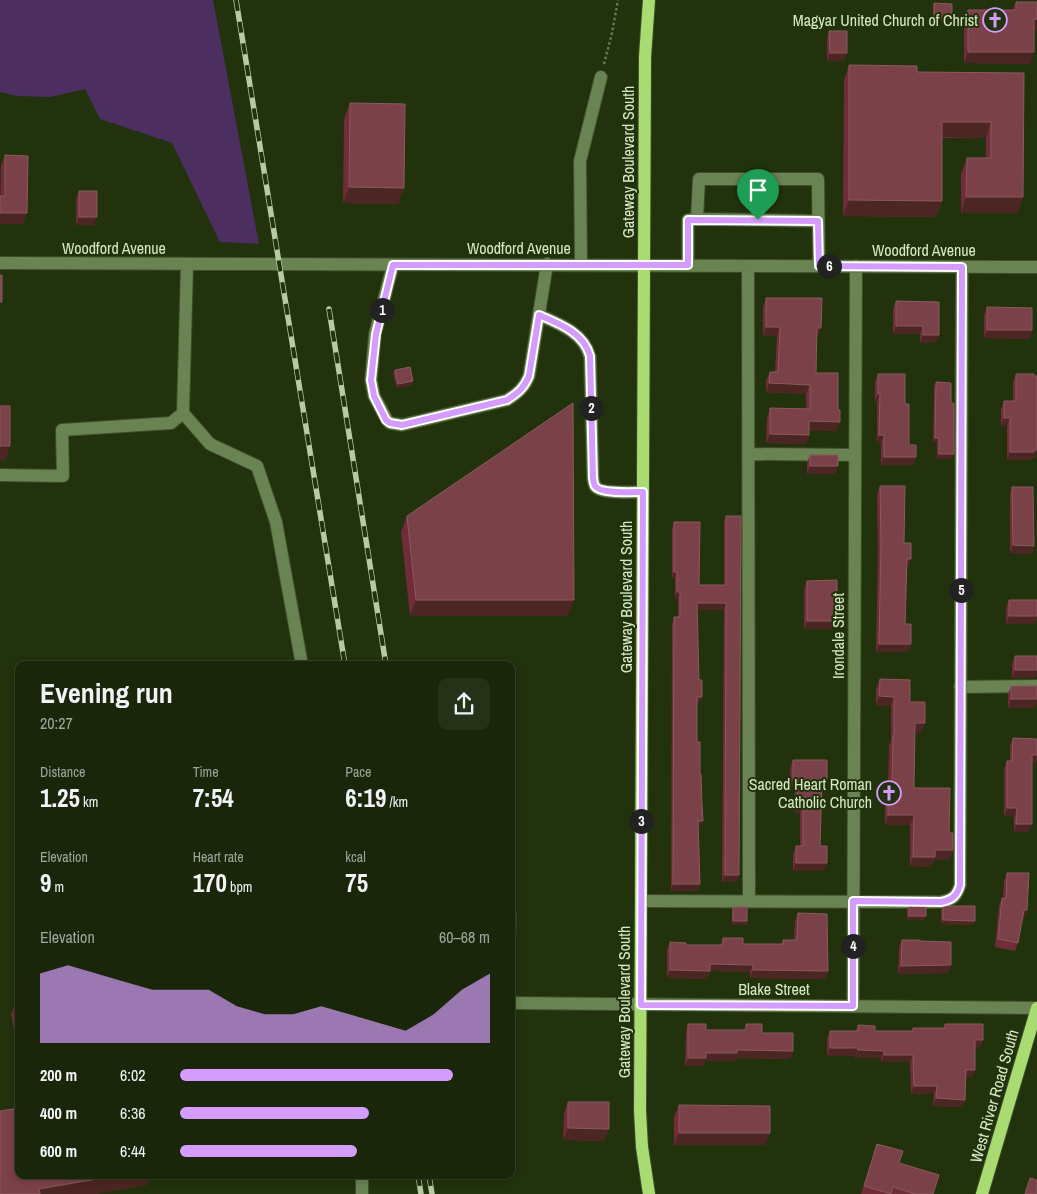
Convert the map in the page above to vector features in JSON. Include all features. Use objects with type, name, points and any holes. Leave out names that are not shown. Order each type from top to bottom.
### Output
[{"type":"main road","name":"Gateway Boulevard South","points":[[648,0],[645,57],[641,1005],[642,1147],[649,1194]]},
{"type":"main road","name":"West River Road South","points":[[982,1194],[1037,1008]]},
{"type":"street","points":[[581,265],[580,161],[601,77]]},
{"type":"street","points":[[697,219],[699,179],[818,180],[819,266]]},
{"type":"street","points":[[688,265],[688,220],[818,221]]},
{"type":"street","name":"Woodford Avenue","points":[[0,263],[187,265],[547,264],[1037,268]]},
{"type":"street","points":[[393,265],[376,334],[371,380],[374,396],[386,420],[390,423],[402,425],[507,400],[526,385],[547,264]]},
{"type":"street","points":[[187,265],[183,414],[210,444],[257,466],[276,522],[301,661]]},
{"type":"street","points":[[748,266],[750,454],[749,901]]},
{"type":"street","name":"Irondale Street","points":[[853,1006],[856,266]]},
{"type":"street","points":[[641,901],[941,902],[951,900],[958,892],[960,885],[962,267]]},
{"type":"street","points":[[539,315],[572,330],[588,347],[590,356],[594,485],[599,489],[610,492],[643,492]]},
{"type":"street","points":[[0,475],[62,476],[62,430],[170,423],[183,414]]},
{"type":"street","points":[[750,454],[855,455]]},
{"type":"street","points":[[960,687],[1037,686]]},
{"type":"street","name":"Blake Street","points":[[515,1003],[1037,1008]]},
{"type":"street","points":[[362,1179],[362,1194]]},
{"type":"path","points":[[601,77],[618,0]]},
{"type":"shaded area","points":[[0,0],[213,0],[259,244],[220,242],[172,143],[100,119],[85,89],[51,97],[17,96],[0,92]]},
{"type":"building","points":[[1016,2],[1037,2],[1037,19],[1034,19],[1034,52],[968,52],[968,10],[1016,10]]},
{"type":"building","points":[[934,3],[952,4],[952,18],[934,18]]},
{"type":"building","points":[[829,31],[847,31],[847,53],[830,53]]},
{"type":"building","points":[[849,65],[917,66],[917,72],[1024,73],[1023,197],[966,197],[967,158],[991,158],[991,122],[942,122],[942,201],[849,200]]},
{"type":"building","points":[[350,103],[405,104],[404,188],[349,187]]},
{"type":"building","points":[[5,155],[28,156],[27,213],[0,213],[0,196],[5,196]]},
{"type":"building","points":[[79,191],[97,191],[97,217],[79,217]]},
{"type":"building","points":[[0,275],[2,275],[2,302],[0,302]]},
{"type":"building","points":[[766,298],[822,298],[821,328],[817,328],[816,373],[838,373],[838,410],[840,410],[840,422],[809,421],[809,435],[770,434],[770,408],[810,409],[810,385],[769,383],[770,372],[778,372],[780,327],[766,327]]},
{"type":"building","points":[[896,301],[939,302],[939,335],[923,335],[923,326],[896,326]]},
{"type":"building","points":[[987,307],[1032,308],[1032,330],[987,330]]},
{"type":"building","points":[[410,367],[413,381],[398,384],[395,370]]},
{"type":"building","points":[[878,374],[905,374],[905,404],[909,404],[909,445],[916,445],[916,457],[884,457],[884,435],[879,435],[880,394],[878,394]]},
{"type":"building","points":[[1016,374],[1034,374],[1034,376],[1037,376],[1037,450],[1034,450],[1034,452],[1010,452],[1010,418],[1004,418],[1004,401],[1016,401]]},
{"type":"building","points":[[936,382],[951,383],[951,403],[954,403],[954,454],[939,454],[939,438],[935,438]]},
{"type":"building","points":[[573,403],[574,600],[416,600],[407,516]]},
{"type":"building","points":[[0,406],[10,406],[10,446],[0,446]]},
{"type":"building","points":[[810,455],[838,455],[838,466],[810,466]]},
{"type":"building","points":[[880,486],[905,486],[904,543],[911,543],[911,559],[907,559],[905,624],[911,624],[911,644],[879,644]]},
{"type":"building","points":[[1012,487],[1033,487],[1034,546],[1013,545]]},
{"type":"building","points":[[726,516],[741,516],[739,875],[725,875],[726,603],[697,603],[699,680],[702,680],[702,697],[697,697],[697,742],[700,742],[703,821],[698,821],[700,884],[673,884],[674,617],[680,617],[680,592],[677,592],[677,572],[674,572],[674,522],[700,522],[699,585],[726,585]]},
{"type":"building","points":[[837,580],[837,621],[807,621],[807,581]]},
{"type":"building","points":[[1009,600],[1037,600],[1037,616],[1009,616]]},
{"type":"building","points":[[1015,656],[1037,656],[1037,670],[1015,670]]},
{"type":"building","points":[[880,679],[910,680],[910,702],[925,702],[925,723],[915,723],[914,788],[950,788],[949,833],[953,833],[953,850],[935,850],[935,857],[913,857],[914,815],[888,815],[888,788],[892,788],[894,697],[879,696]]},
{"type":"building","points":[[1011,686],[1037,686],[1037,699],[1011,699]]},
{"type":"building","points":[[1013,738],[1037,739],[1037,755],[1032,755],[1032,824],[1016,824],[1017,808],[1007,808],[1007,761],[1012,761]]},
{"type":"building","points":[[793,760],[827,760],[827,780],[822,780],[820,846],[827,846],[827,863],[796,863],[796,846],[803,846],[803,805],[797,805],[798,779],[793,779]]},
{"type":"building","points":[[1007,873],[1029,873],[1027,910],[1024,910],[1018,943],[998,939],[1002,898],[1006,899]]},
{"type":"building","points":[[909,906],[926,906],[926,916],[909,916]]},
{"type":"building","points":[[943,906],[975,906],[975,921],[943,920]]},
{"type":"building","points":[[733,907],[747,907],[747,921],[733,921]]},
{"type":"building","points":[[515,913],[516,913],[515,962]]},
{"type":"building","points":[[798,913],[827,914],[828,971],[753,970],[753,965],[710,964],[710,971],[670,970],[670,942],[686,943],[686,945],[723,945],[723,938],[743,938],[743,944],[783,944],[783,940],[797,940]]},
{"type":"building","points":[[902,940],[951,942],[951,965],[901,966]]},
{"type":"building","points":[[688,1024],[706,1024],[706,1030],[746,1030],[746,1024],[762,1024],[762,1033],[793,1033],[793,1051],[737,1050],[737,1053],[706,1053],[706,1058],[688,1058]]},
{"type":"building","points":[[945,1024],[983,1024],[983,1040],[975,1040],[975,1070],[966,1070],[965,1100],[936,1098],[937,1086],[914,1086],[913,1055],[884,1055],[884,1051],[858,1050],[858,1048],[830,1048],[830,1031],[858,1031],[858,1025],[875,1026],[875,1031],[913,1031],[913,1028],[945,1028]]},
{"type":"building","points":[[568,1102],[609,1102],[609,1129],[568,1128]]},
{"type":"building","points":[[679,1105],[770,1106],[770,1133],[679,1133]]},
{"type":"building","points":[[15,1109],[15,1179],[97,1179],[39,1189],[40,1194],[0,1194],[0,1111]]},
{"type":"building","points":[[877,1144],[903,1151],[899,1163],[939,1175],[933,1194],[915,1194],[893,1187],[891,1194],[864,1186]]},
{"type":"building","points":[[1030,1178],[1037,1180],[1037,1194],[1025,1194]]},
{"type":"railway","points":[[236,0],[344,661]]},
{"type":"railway","points":[[329,309],[385,661]]},
{"type":"railway","points":[[419,1179],[421,1194]]},
{"type":"railway","points":[[430,1179],[432,1194]]},
{"type":"place","name":"Magyar United Church of Christ","points":[[995,20]]},
{"type":"place","name":"Sacred Heart Roman Catholic Church","points":[[889,793]]},
{"type":"route","points":[[688,220],[758,220],[818,221],[819,266],[962,267],[960,885],[958,892],[951,900],[941,902],[853,901],[853,1006],[641,1005],[643,492],[610,492],[599,489],[594,485],[590,356],[588,347],[572,330],[539,315],[529,376],[526,385],[519,392],[507,400],[402,425],[390,423],[386,420],[374,396],[371,380],[376,334],[393,265],[688,265],[688,220]]}]
